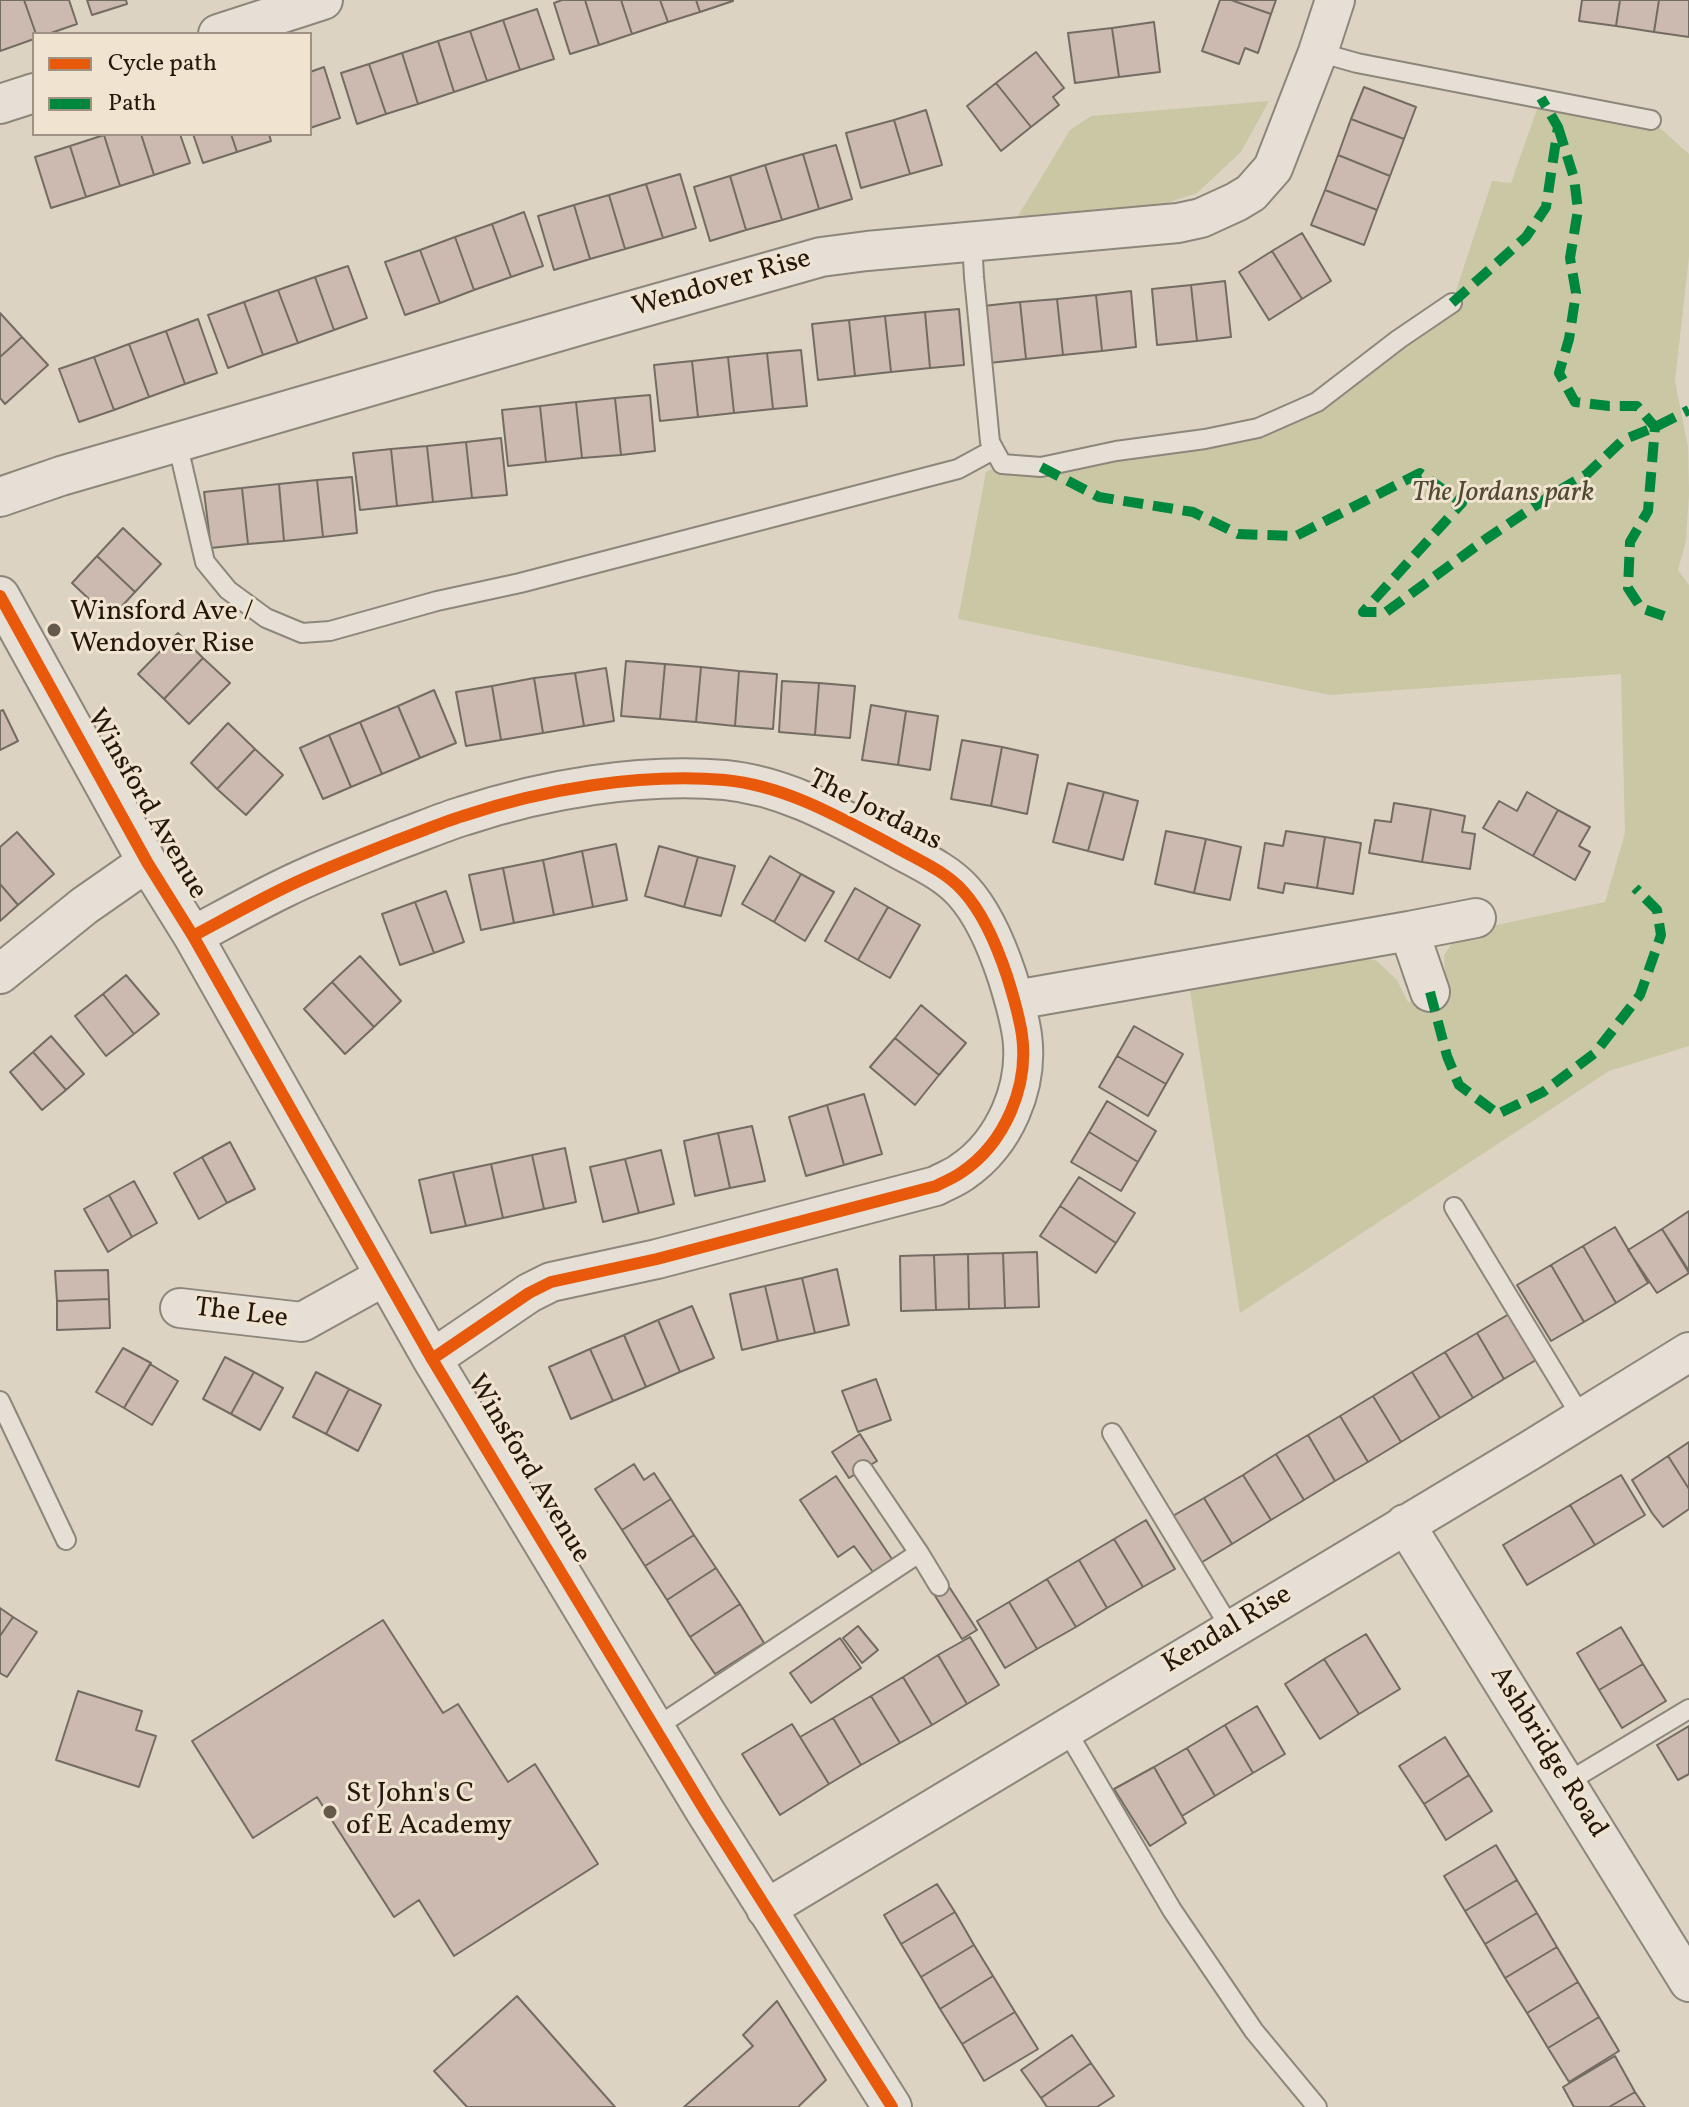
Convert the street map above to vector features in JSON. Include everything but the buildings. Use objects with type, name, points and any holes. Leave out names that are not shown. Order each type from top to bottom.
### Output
[{"type":"street","points":[[224,32],[323,0]]},
{"type":"street","name":"Wendover Rise","points":[[0,497],[177,442],[821,257],[1178,223],[1201,218],[1251,193],[1273,168],[1335,0]]},
{"type":"street","points":[[0,104],[32,94]]},
{"type":"street","name":"Winsford Avenue","points":[[0,596],[147,862],[193,936],[432,1359],[766,1909],[892,2107]]},
{"type":"street","name":"The Jordans","points":[[193,936],[285,887],[464,815],[541,794],[605,784],[677,779],[725,780],[758,785],[794,796],[935,869],[961,889],[975,907],[1003,964],[1015,1000],[1022,1037],[1021,1071],[1015,1101],[1002,1131],[983,1155],[961,1173],[936,1186],[657,1259],[551,1282],[529,1293],[432,1359]]},
{"type":"street","points":[[0,974],[84,906],[147,862]]},
{"type":"street","points":[[1015,1000],[1476,918]]},
{"type":"street","points":[[1409,931],[1430,992]]},
{"type":"street","name":"The Lee","points":[[180,1308],[302,1322],[385,1276]]},
{"type":"street","name":"Kendal Rise","points":[[766,1909],[1689,1352]]},
{"type":"street","name":"Ashbridge Road","points":[[1405,1524],[1689,1982]]},
{"type":"lane","points":[[1318,52],[1357,63],[1651,120]]},
{"type":"lane","points":[[972,241],[990,442],[1002,464],[1041,467],[1116,451],[1258,428],[1317,402],[1452,303]]},
{"type":"lane","points":[[177,442],[205,562],[228,590],[266,618],[302,633],[330,631],[437,601],[535,580],[943,473],[958,469],[993,450]]},
{"type":"lane","points":[[1454,1207],[1582,1418]]},
{"type":"lane","points":[[0,1401],[66,1540]]},
{"type":"lane","points":[[1112,1433],[1231,1629]]},
{"type":"lane","points":[[863,1470],[939,1586]]},
{"type":"lane","points":[[655,1728],[919,1553]]},
{"type":"lane","points":[[1566,1783],[1689,1709]]},
{"type":"lane","points":[[1065,1728],[1172,1910],[1254,2031],[1317,2107]]},
{"type":"green space","name":"The Jordans park","points":[[1541,98],[1651,120],[1689,154],[1689,257],[1675,381],[1688,447],[1689,494],[1686,541],[1678,570],[1689,585],[1689,1046],[1609,1071],[1240,1313],[1189,984],[1348,953],[1377,961],[1397,980],[1408,1002],[1446,993],[1444,955],[1457,936],[1605,902],[1625,833],[1621,674],[1330,695],[958,619],[986,472],[1002,464],[1205,439],[1317,402],[1452,303],[1492,181],[1511,183]]},
{"type":"green space","points":[[1269,101],[1241,152],[1197,193],[1164,204],[1018,216],[1070,130],[1091,116]]},
{"type":"marked path","points":[[1452,303],[1526,237],[1546,207],[1558,127],[1541,98]]},
{"type":"marked path","points":[[1558,127],[1574,178],[1578,210],[1570,258],[1576,293],[1569,339],[1559,373],[1575,402],[1637,406],[1655,427],[1648,511],[1630,542],[1628,588],[1641,608],[1664,616]]},
{"type":"marked path","points":[[1041,467],[1099,497],[1193,512],[1238,534],[1296,536],[1420,473],[1462,503],[1363,612],[1386,612],[1486,539],[1587,474],[1623,440],[1689,410]]},
{"type":"marked path","points":[[1430,992],[1447,1056],[1459,1085],[1498,1114],[1543,1092],[1595,1053],[1640,995],[1661,935],[1657,910],[1635,888]]},
{"type":"cycle path","points":[[0,596],[147,862],[193,936],[432,1359],[705,1811],[892,2107]]},
{"type":"cycle path","points":[[193,936],[311,875],[494,806],[592,785],[693,778],[748,783],[812,804],[939,871],[963,891],[984,920],[1018,1013],[1022,1035],[1022,1074],[1011,1112],[1002,1129],[977,1160],[962,1172],[936,1186],[657,1259],[551,1282],[529,1293],[432,1359]]},
{"type":"place","name":"Winsford Ave / Wendover Rise","points":[[54,630]]},
{"type":"place","name":"St John's C of E Academy","points":[[330,1812]]}]
